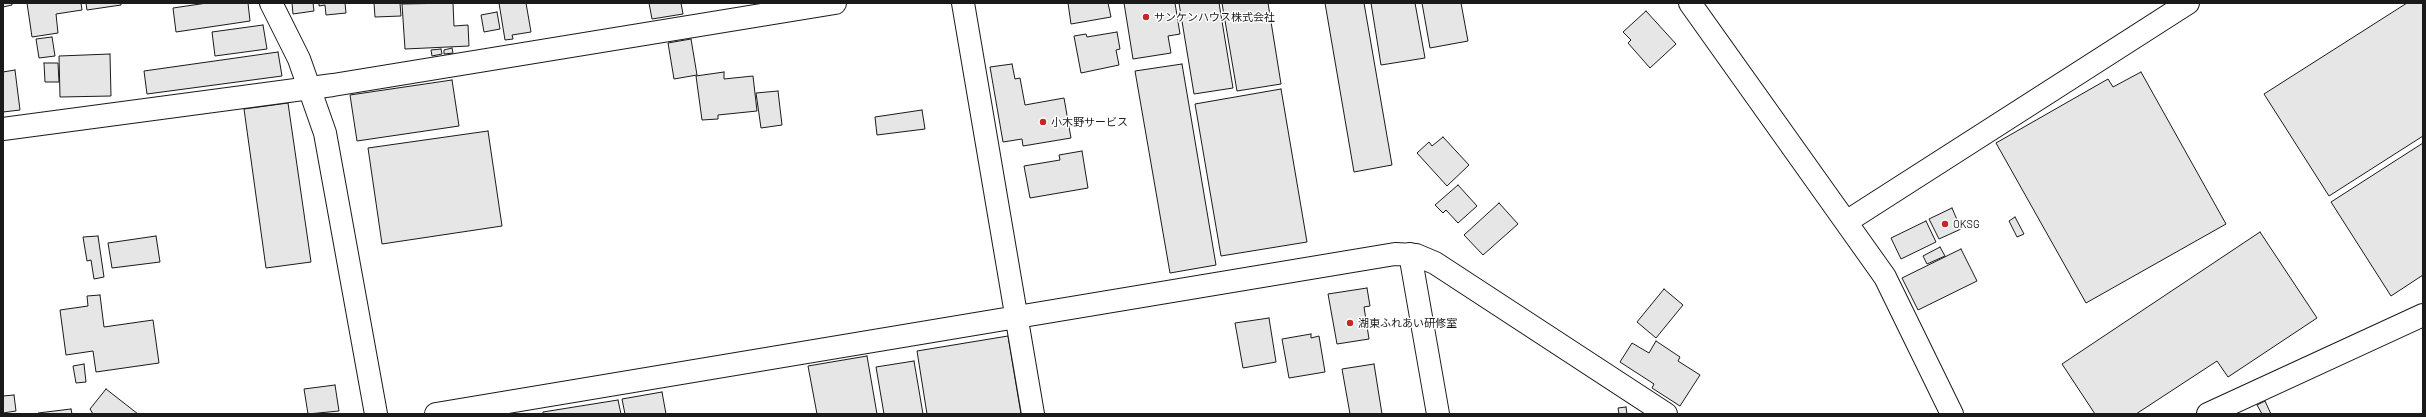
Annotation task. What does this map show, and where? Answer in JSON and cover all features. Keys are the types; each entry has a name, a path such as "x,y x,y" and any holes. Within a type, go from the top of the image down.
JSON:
{"street":[{"path":"271,3 288,36 310,88 331,159 376,414"},
{"path":"3,129 310,88 835,3"},
{"path":"963,3 1033,414"},
{"path":"1690,3 1885,277 1952,414"},
{"path":"1846,222 2188,3"},
{"path":"436,414 1395,254 1410,254 1426,258 1435,263 1666,414"},
{"path":"1410,254 1438,414"},
{"path":"2208,414 2423,315"}],"building":[{"path":"3,3 12,3 12,5 3,7"},
{"path":"27,3 81,3 82,10 56,14 58,33 32,37"},
{"path":"86,3 121,3 121,5 87,10"},
{"path":"207,3 248,3 250,21 176,32 173,8"},
{"path":"292,3 313,3 314,11 293,14"},
{"path":"319,3 345,3 346,13 326,15 325,5 319,6"},
{"path":"374,3 400,3 401,16 375,17"},
{"path":"453,3 454,26 468,25 469,46 405,49 402,4"},
{"path":"499,3 526,3 531,32 512,35 513,39 505,40"},
{"path":"649,3 681,3 683,14 652,19"},
{"path":"1068,3 1108,3 1111,17 1071,24"},
{"path":"1124,3 1175,3 1180,34 1168,36 1171,53 1133,59"},
{"path":"1179,3 1219,3 1233,88 1194,94"},
{"path":"1222,3 1268,3 1281,84 1237,91"},
{"path":"1325,3 1364,3 1392,165 1354,172"},
{"path":"1371,3 1415,3 1425,58 1381,65"},
{"path":"1422,3 1461,3 1468,41 1430,48"},
{"path":"2407,3 2423,3 2423,136 2329,196 2264,94"},
{"path":"1646,11 1676,44 1650,68 1628,43 1631,40 1623,32"},
{"path":"497,12 500,29 484,32 481,15"},
{"path":"263,25 267,49 215,56 212,32"},
{"path":"1117,32 1120,49 1116,50 1119,65 1081,73 1074,36 1086,34 1087,37"},
{"path":"52,37 55,56 39,58 36,39"},
{"path":"691,39 697,75 674,79 668,43"},
{"path":"452,48 453,53 444,54 444,50"},
{"path":"441,49 442,54 432,56 431,50"},
{"path":"278,52 282,76 147,94 144,71"},
{"path":"110,54 111,96 60,97 59,56"},
{"path":"44,63 58,63 59,82 45,82"},
{"path":"1012,64 1015,79 1020,78 1025,105 1064,98 1071,138 1023,146 1022,139 1003,142 990,67"},
{"path":"1182,64 1216,265 1170,273 1135,71"},
{"path":"15,70 20,110 3,112 3,72"},
{"path":"724,72 724,79 753,76 757,111 718,115 718,119 702,120 696,76"},
{"path":"2141,72 2226,224 2086,303 1996,143 2108,79 2113,87"},
{"path":"452,80 459,126 357,141 350,95"},
{"path":"1281,89 1307,242 1221,256 1195,104"},
{"path":"778,91 782,125 761,128 756,93"},
{"path":"288,103 311,262 266,268 244,109"},
{"path":"922,110 925,129 877,135 875,117"},
{"path":"488,131 502,226 382,244 368,148"},
{"path":"1443,137 1469,165 1447,186 1417,153 1429,142 1432,146"},
{"path":"2423,143 2423,275 2391,296 2331,202"},
{"path":"1082,151 1088,188 1030,198 1024,166 1060,160 1059,155"},
{"path":"1458,185 1477,206 1458,223 1446,210 1443,213 1435,205"},
{"path":"1499,203 1518,224 1483,255 1464,235"},
{"path":"1952,208 1961,229 1939,239 1929,219"},
{"path":"2015,217 2024,234 2017,237 2009,221"},
{"path":"1926,221 1936,242 1901,259 1891,238"},
{"path":"2260,232 2317,318 2228,377 2217,361 2136,414 2095,414 2062,364"},
{"path":"98,236 104,277 94,279 91,260 87,261 83,237"},
{"path":"156,236 160,262 112,268 108,243"},
{"path":"1940,247 1945,256 1927,264 1923,256"},
{"path":"1961,249 1977,281 1918,310 1902,278"},
{"name":"湖東ふれあい研修室","path":"1367,288 1370,306 1364,307 1369,339 1337,344 1328,294"},
{"path":"1664,289 1683,305 1656,338 1637,322"},
{"path":"100,295 104,327 153,320 159,363 96,372 93,351 66,355 60,310 88,306 87,296"},
{"path":"1269,318 1276,362 1243,368 1235,323"},
{"path":"1311,334 1311,338 1319,336 1325,372 1289,378 1282,339"},
{"path":"1008,336 1021,414 927,414 917,351"},
{"path":"1656,341 1680,357 1678,361 1700,375 1680,406 1652,388 1654,384 1620,362 1632,343 1649,353"},
{"path":"867,356 877,414 817,414 808,366"},
{"path":"914,361 923,414 884,414 876,367"},
{"path":"84,364 86,382 76,383 73,366"},
{"path":"1374,364 1382,414 1350,414 1342,369"},
{"path":"335,385 339,411 308,414 304,389"},
{"path":"106,389 138,414 93,414 90,409"},
{"path":"662,392 666,414 625,414 622,399"},
{"path":"14,395 16,411 3,413 3,396"},
{"path":"618,400 621,414 543,414 543,412"},
{"path":"2265,401 2271,414 2262,414 2257,405"},
{"path":"1626,407 1627,414 1619,414 1618,408"},
{"path":"71,409 72,414 38,414 38,413"}],"place":[{"name":"サンケンハウス株式会社","path":"1146,17"},
{"name":"小木野サービス","path":"1043,122"},
{"name":"OKSG","path":"1945,224"},
{"name":"湖東ふれあい研修室","path":"1350,323"}]}
